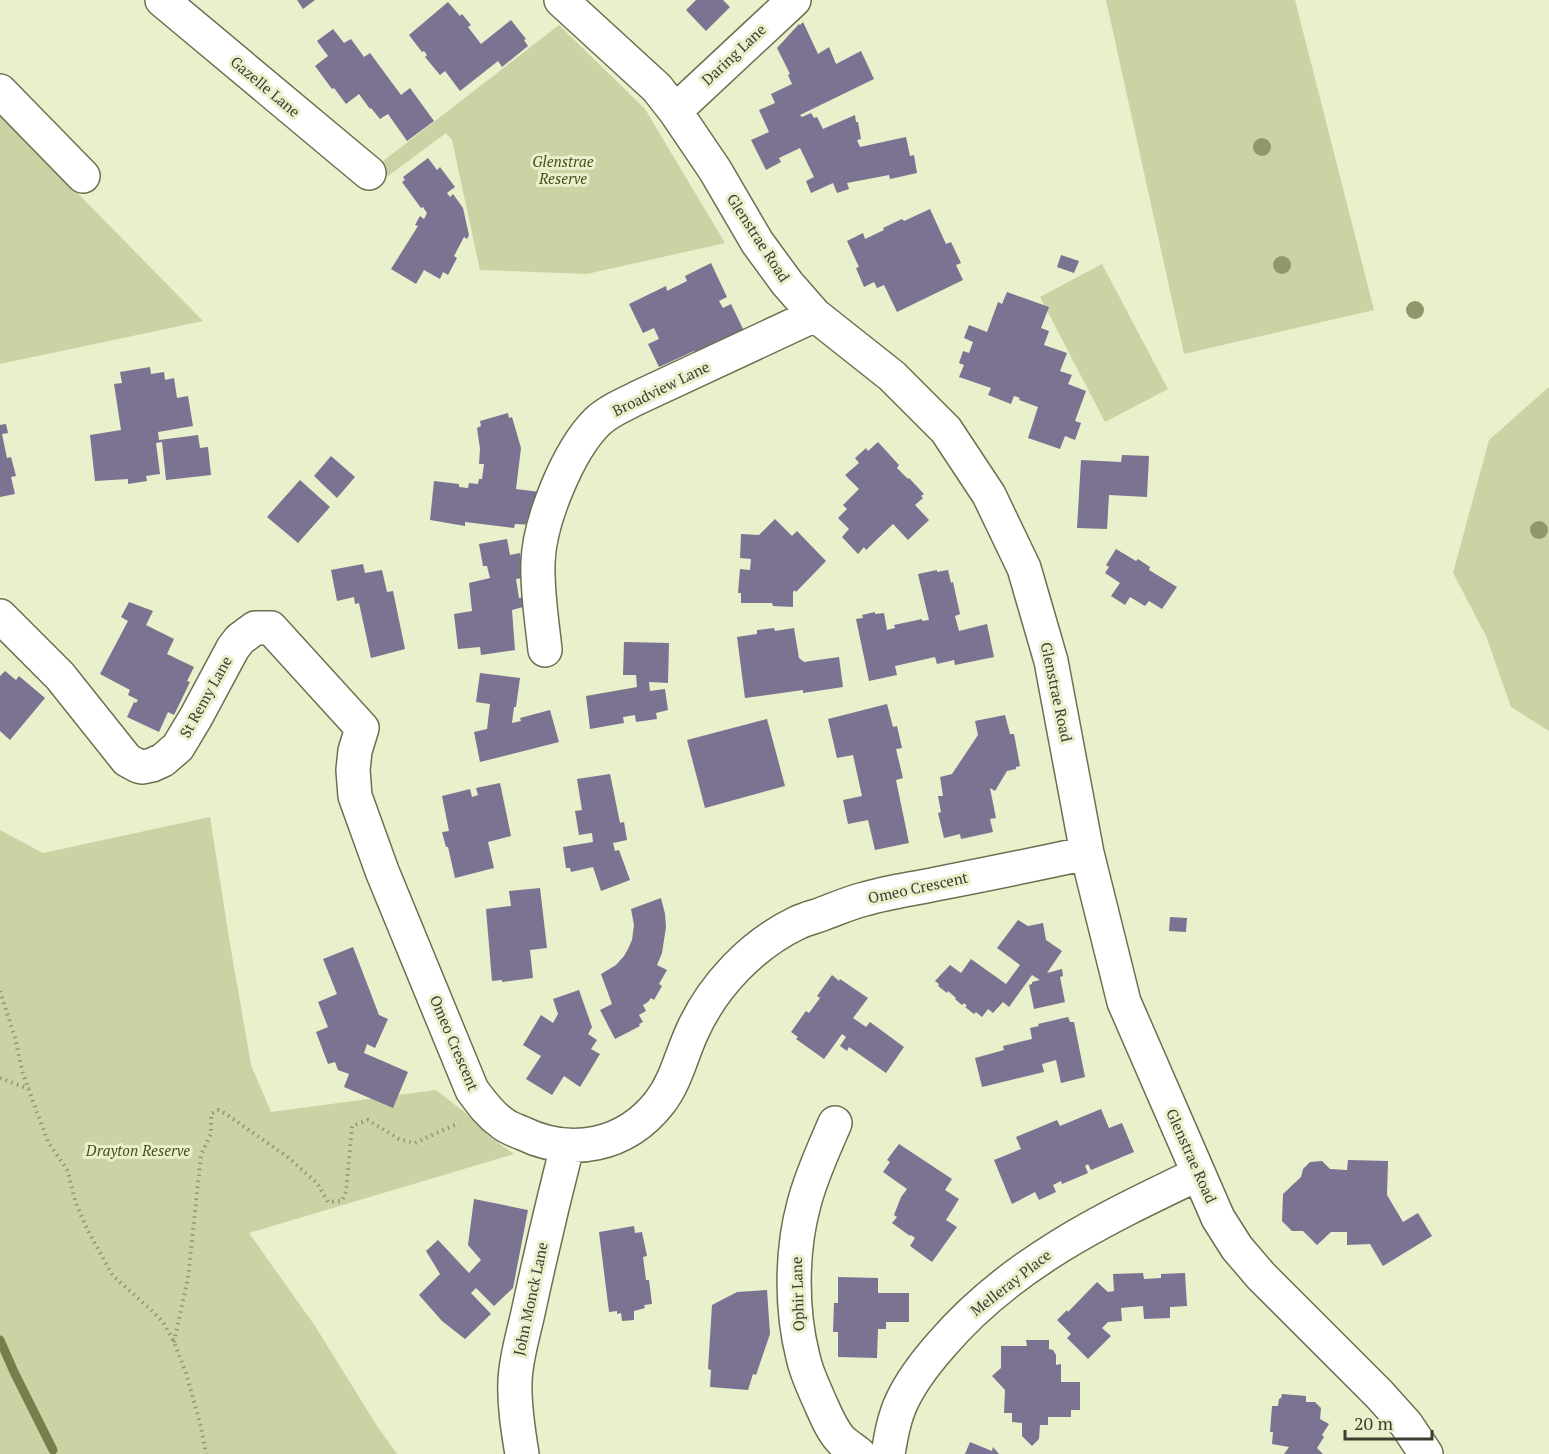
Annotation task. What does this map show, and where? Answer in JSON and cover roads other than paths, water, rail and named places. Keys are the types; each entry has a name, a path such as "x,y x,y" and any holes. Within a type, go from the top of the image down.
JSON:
{"street":[{"name":"Gazelle Lane","path":"162,0 369,173"},
{"name":"Glenstrae Road","path":"561,0 657,88 715,170 757,242 787,284 815,315 892,376 946,430 989,495 1024,568 1051,661 1087,853 1124,1002 1198,1174 1218,1218 1237,1248 1261,1276 1379,1394 1406,1424 1422,1452"},
{"name":"Daring Lane","path":"675,111 794,0"},
{"path":"0,92 82,176"},
{"name":"Broadview Lane","path":"545,650 538,563 540,541 550,507 565,472 583,440 598,421 626,404 815,315"},
{"name":"St Remy Lane","path":"0,616 60,676 120,753 138,766 153,765 164,760 178,747 233,648 240,639 255,628 271,628 362,728"},
{"name":"Omeo Crescent","path":"362,728 353,770 355,796 382,870 472,1090 487,1110 503,1124 546,1143 567,1147 607,1141 626,1133 644,1120 661,1101 676,1075 699,1017 715,992 738,966 765,942 796,923 865,899 1087,853"},
{"name":"Ophir Lane","path":"835,1123 811,1181 797,1236 794,1282 796,1324 803,1359 825,1414 841,1440 859,1454"},
{"name":"John Monck Lane","path":"522,1454 517,1424 515,1380 519,1347 567,1147"},
{"name":"Melleray Place","path":"888,1454 892,1426 912,1382 954,1329 987,1297 1061,1244 1110,1216 1198,1174"}],"waterway":[{"path":"0,1340 53,1450"}],"park label":[{"name":"Glenstrae Reserve","path":"563,170"},
{"name":"Drayton Reserve","path":"138,1151"}]}
